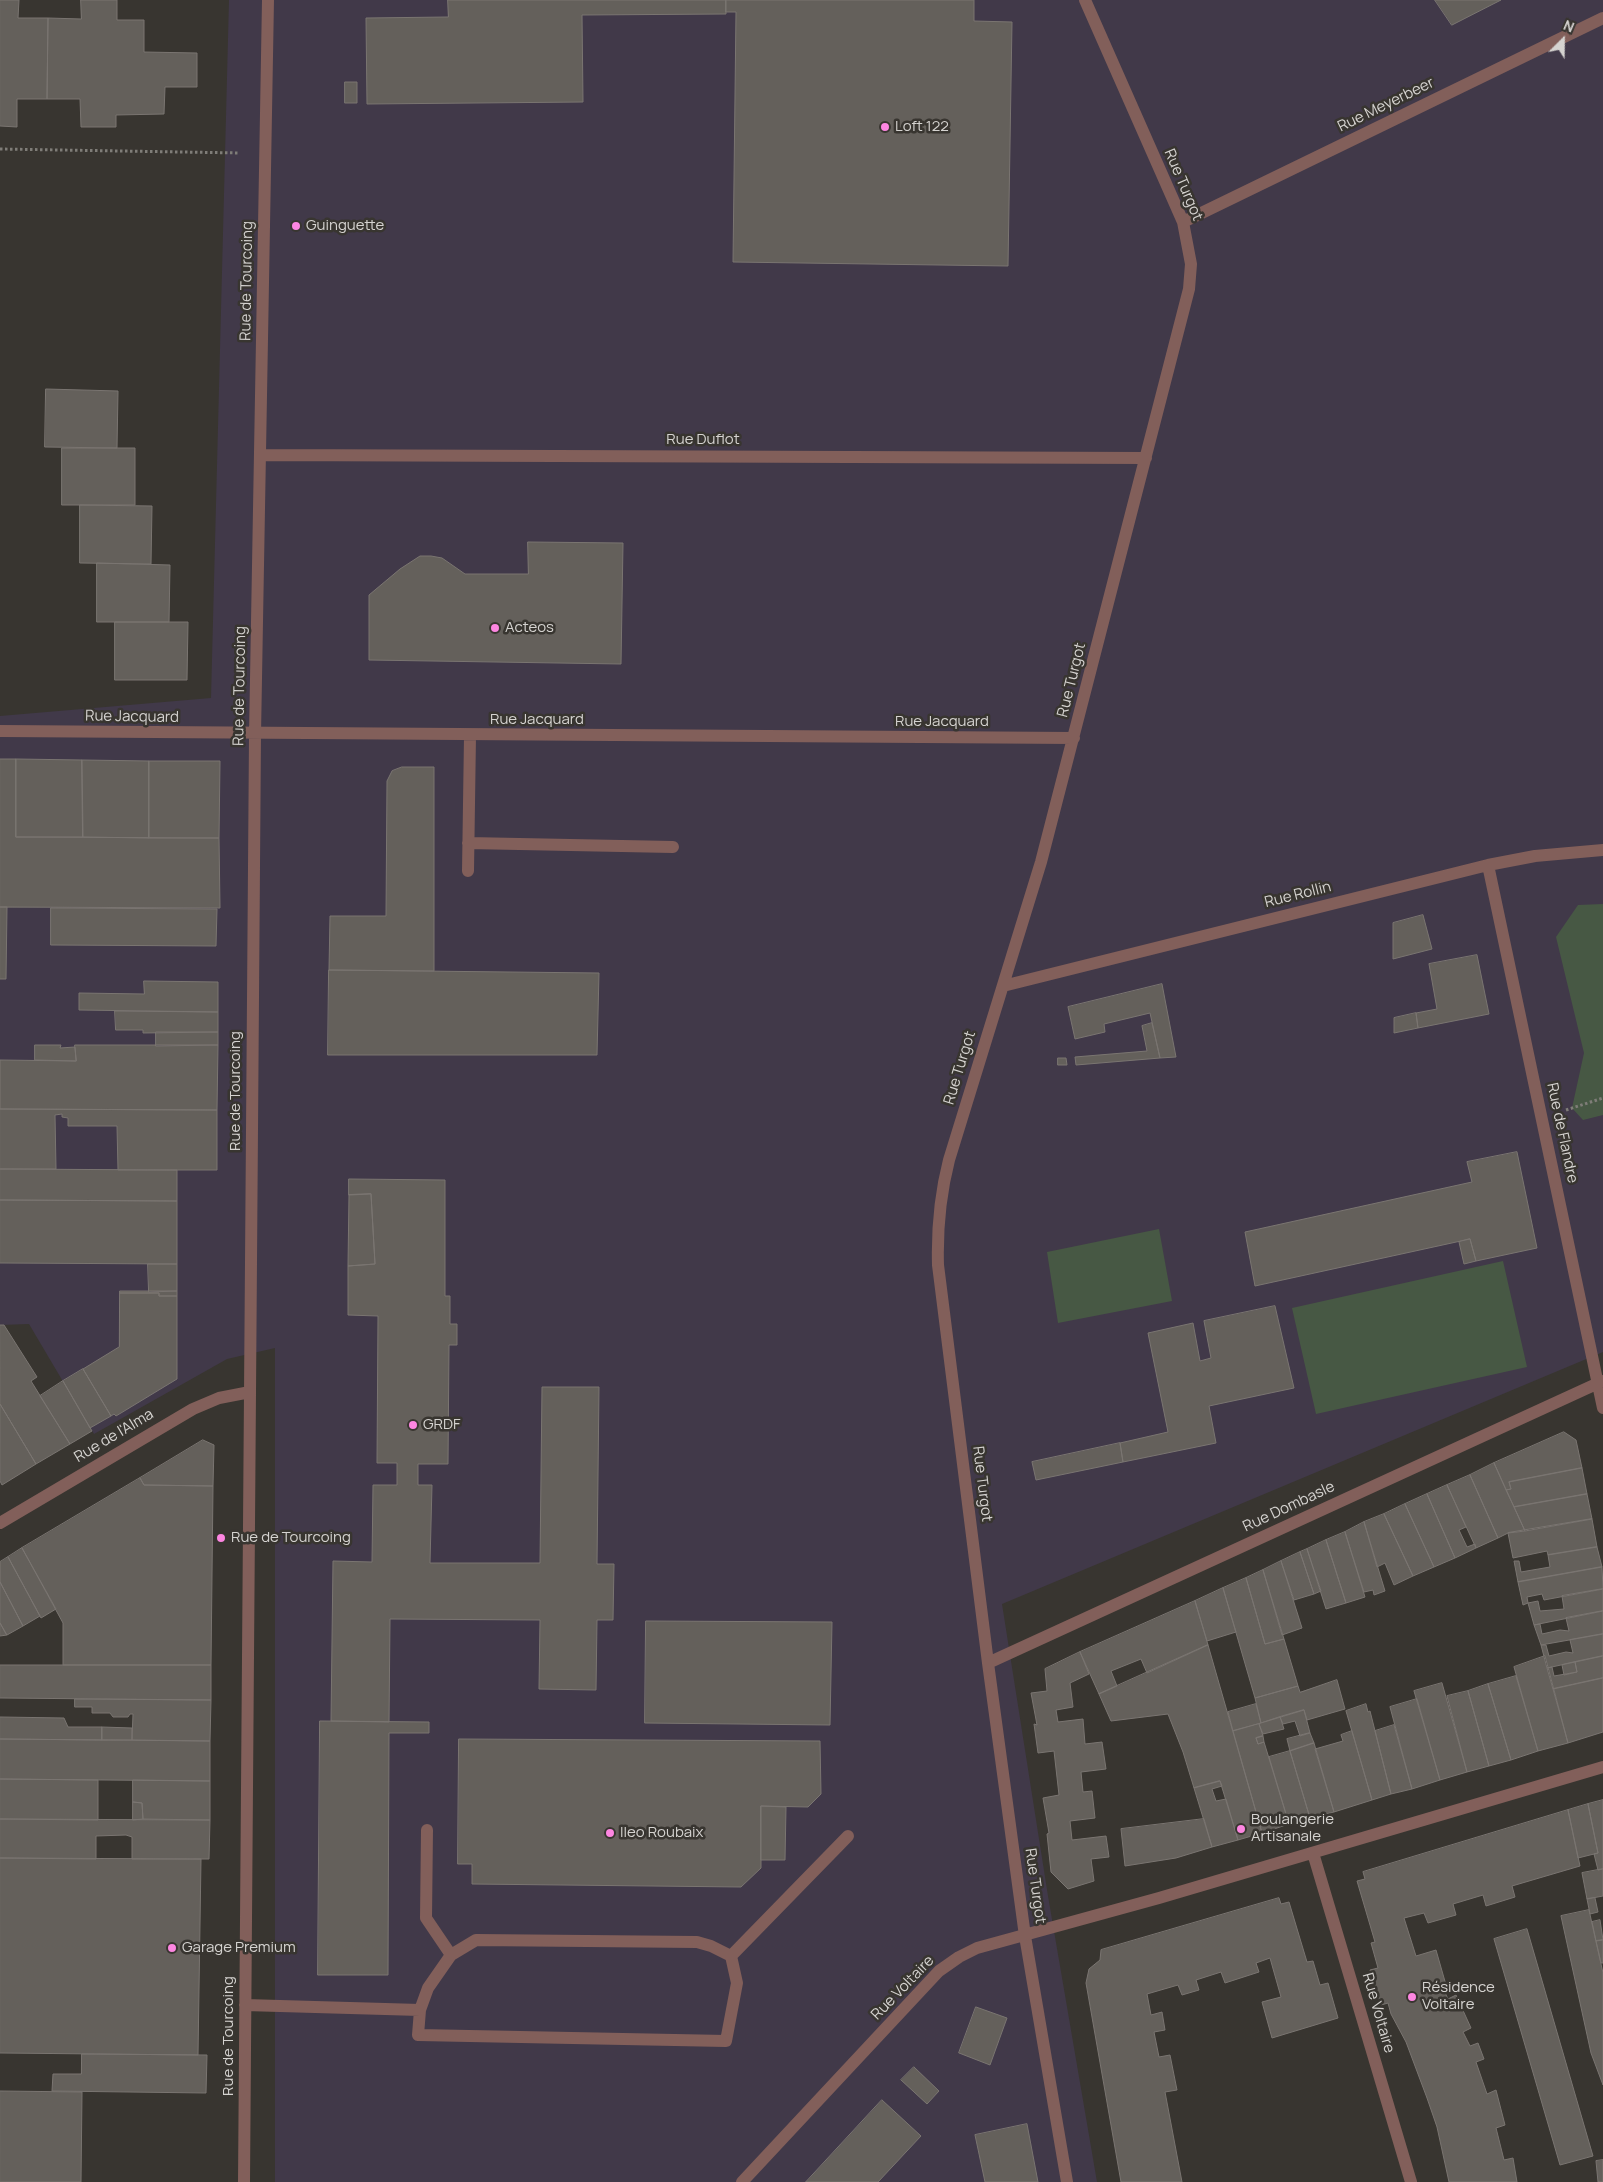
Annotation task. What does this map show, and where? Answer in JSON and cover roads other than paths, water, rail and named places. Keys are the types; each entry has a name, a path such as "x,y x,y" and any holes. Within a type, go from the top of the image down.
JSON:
{"street":[{"name":"Rue de Tourcoing","path":"244,2182 255,735 268,0"},
{"name":"Rue Turgot","path":"1067,2182 1025,1936 988,1663 938,1265 937,1238 940,1202 948,1160 1041,862 1146,458 1188,289 1191,264 1183,222 1085,0"},
{"name":"Rue Meyerbeer","path":"1183,222 1603,18"},
{"name":"Rue Duflot","path":"260,455 1146,458"},
{"name":"Rue Jacquard","path":"0,732 255,735 1074,738"},
{"path":"468,871 470,736"},
{"path":"468,843 673,847"},
{"name":"Rue Rollin","path":"1003,986 1488,865 1535,856 1603,850"},
{"name":"Rue de Flandre","path":"1488,865 1541,1116 1601,1382 1603,1408"},
{"name":"Rue Dombasle","path":"988,1663 1601,1382"},
{"name":"Rue de l'Alma","path":"0,1523 193,1408 219,1398 250,1392"},
{"name":"Rue Voltaire","path":"742,2182 939,1971 959,1957 977,1948 1025,1936 1313,1853 1603,1766"},
{"path":"427,1830 426,1918 451,1955"},
{"path":"731,1956 848,1836"},
{"name":"Rue Voltaire","path":"1313,1853 1410,2182"},
{"path":"476,1940 697,1942 711,1946 731,1956 737,1983 726,2041 418,2035 420,2010 428,1988 451,1955 476,1940"},
{"path":"245,2005 420,2010"}],"place":[{"name":"Loft 122","path":"885,127"},
{"name":"Guinguette","path":"296,226"},
{"name":"Acteos","path":"495,628"},
{"name":"GRDF","path":"413,1425"},
{"name":"Rue de Tourcoing","path":"221,1538"},
{"name":"Boulangerie Artisanale","path":"1241,1829"},
{"name":"Ileo Roubaix","path":"610,1833"},
{"name":"Garage Premium","path":"172,1948"},
{"name":"Résidence Voltaire","path":"1412,1997"}]}
